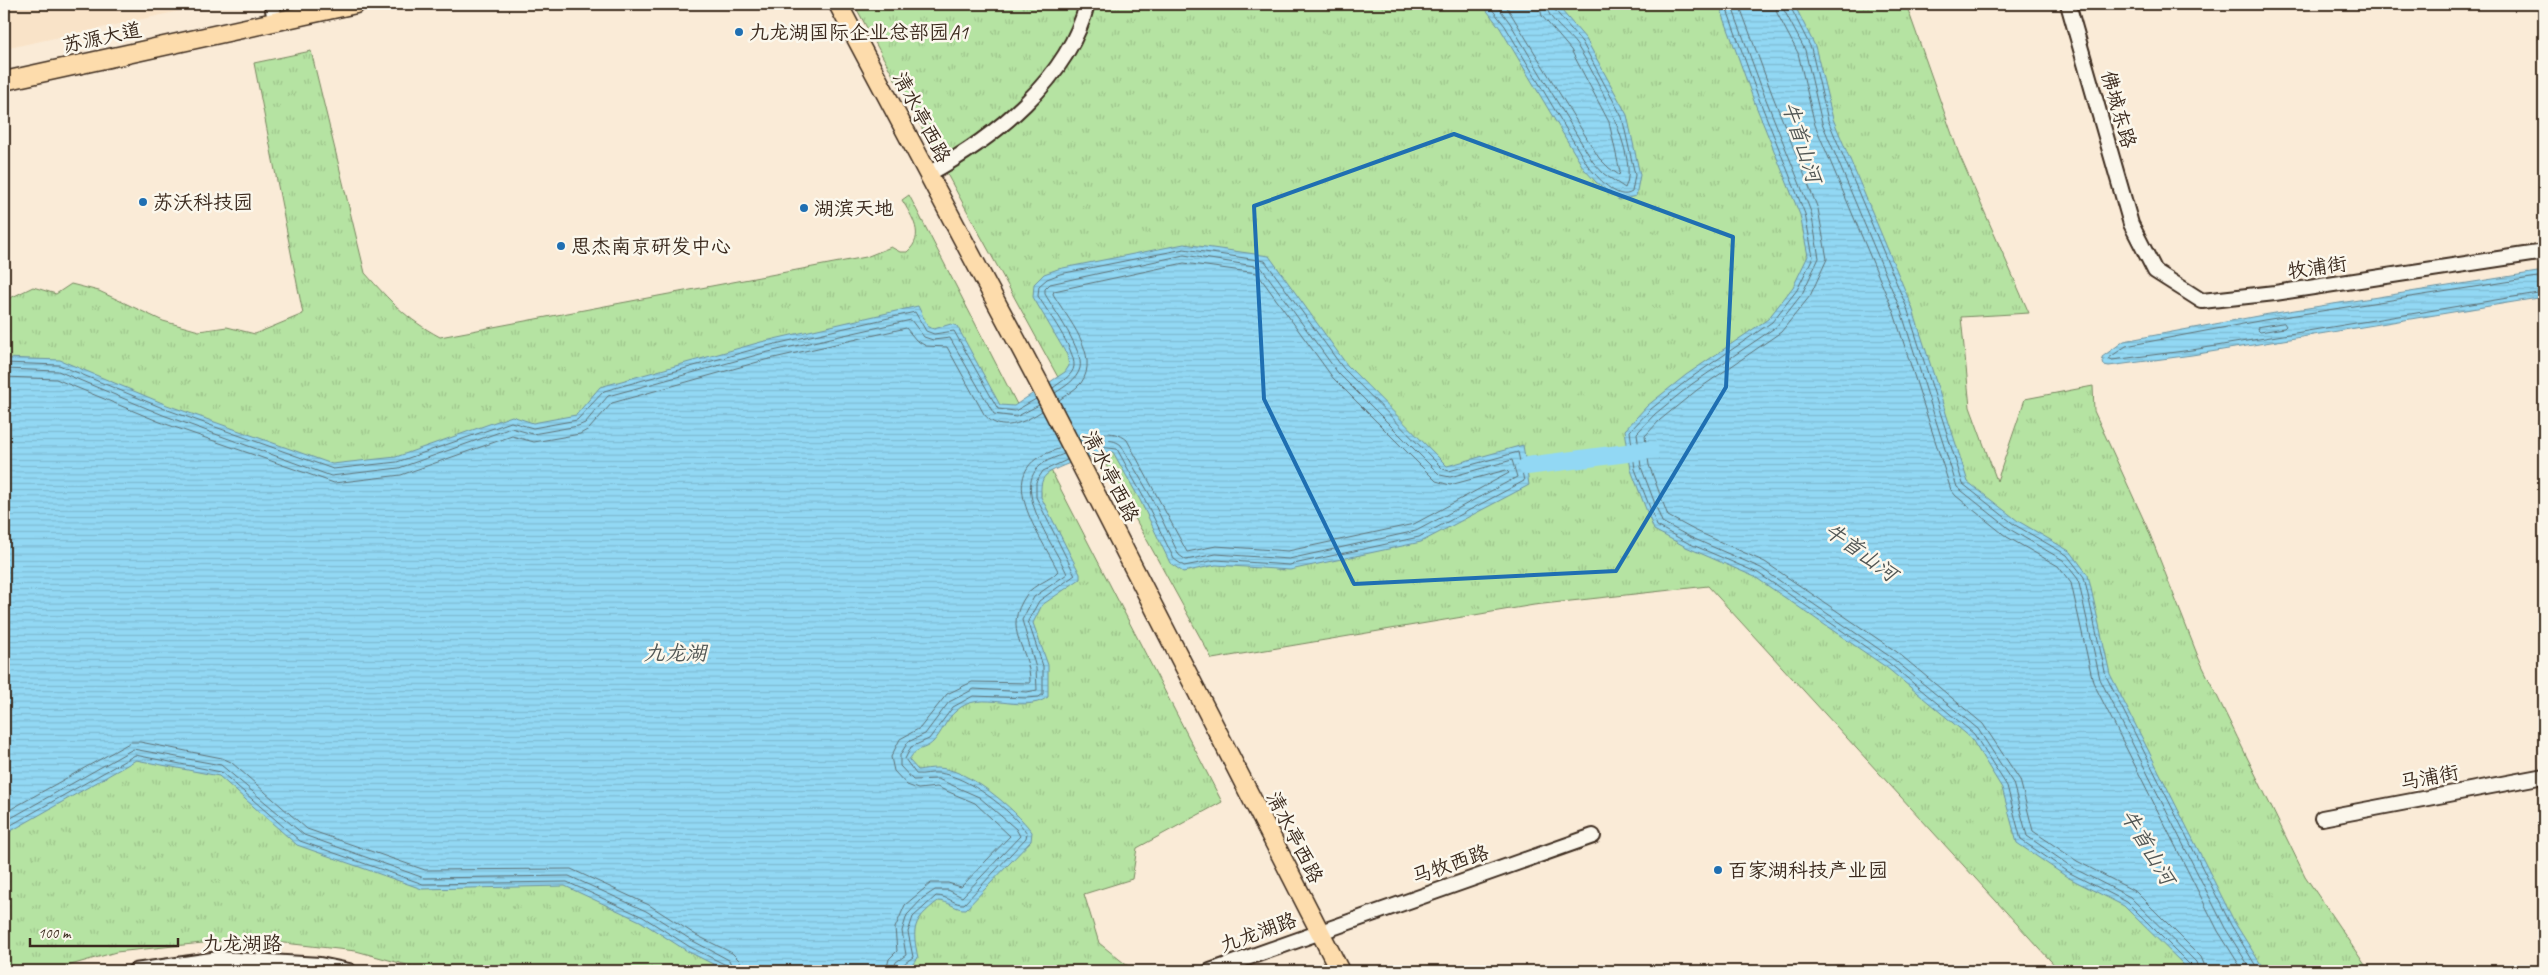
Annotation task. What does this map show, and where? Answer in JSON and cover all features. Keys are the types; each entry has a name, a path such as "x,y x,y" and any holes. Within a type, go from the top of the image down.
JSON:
{"main road":[{"name":"苏源大道","path":"4,81 356,4"},
{"name":"清水亭西路","path":"838,4 1084,469 1340,971"}],"street":[{"path":"272,4 275,21"},
{"path":"928,174 985,139 1021,108 1062,59 1084,17 1087,4"},
{"name":"佛城东路","path":"2068,4 2131,224"},
{"name":"牧浦街","path":"2131,224 2155,271 2202,301 2275,293 2544,252"},
{"name":"马浦街","path":"2322,818 2544,776"},
{"name":"马牧西路","path":"1319,931 1593,836"},
{"name":"九龙湖路","path":"1210,971 1319,931"},
{"name":"九龙湖路","path":"135,971 219,959 320,965 349,971"}],"highlighted area":[{"path":"1454,134 1733,237 1726,387 1616,571 1354,584 1264,399 1254,206"}],"shaded area":[{"path":"4,4 212,4 4,49"}],"green space":[{"path":"854,4 1906,4 1959,154 2029,313 1961,317 1970,407 1997,481 2025,399 2093,386 2094,411 2147,527 2199,659 2305,876 2369,971 2060,971 1708,586 1534,605 1212,659"},
{"name":"九龙湖","path":"311,51 365,273 399,309 440,337 866,257 891,247 900,252 907,252 916,240 913,220 902,200 909,195 1222,802 1137,848 1132,879 1084,894 1099,943 1134,971 429,971 356,951 284,943 222,941 116,952 50,971 4,971 4,301 33,287 56,294 71,284 99,291 163,321 199,331 227,327 255,334 303,314 254,63"}],"water":[{"path":"1482,4 1556,4 1586,39 1627,115 1640,175 1636,196 1619,200 1596,182 1584,169 1500,28"},
{"name":"牛首山河","path":"1719,4 1794,4 1815,46 1833,119 1912,307 1968,482 2018,521 2071,552 2088,575 2110,674 2235,923 2265,971 2190,971 2124,906 2067,877 2017,843 2002,788 1971,738 1886,667 1755,577 1686,547 1654,530 1631,470 1625,430 1647,406 1686,375 1768,319 1793,287 1808,256 1800,215 1754,101"},
{"name":"九龙湖","path":"1184,244 1269,256 1347,365 1447,466 1523,445 1529,485 1421,542 1290,570 1216,565 1183,572 1170,563 1140,500 1113,452 1078,460 1051,471 1044,477 1042,482 1041,497 1080,574 1080,579 1042,605 1033,623 1048,665 1048,697 1026,704 978,701 966,704 953,714 933,742 915,753 909,760 918,770 937,768 949,770 963,775 990,791 1014,812 1032,832 1031,841 966,909 938,901 923,914 916,926 915,932 918,958 911,966 899,971 727,971 687,951 640,921 565,886 422,889 297,845 219,776 136,760 4,835 4,358 60,360 167,405 332,464 396,457 512,416 533,423 576,415 600,387 761,342 918,306 928,327 934,329 951,324 957,326 1000,405 1014,406 1065,372 1069,366 1067,355 1033,297 1034,284 1044,274 1058,269"},
{"path":"2544,271 2544,297 2192,355 2109,366 2104,365 2102,357 2124,341 2263,315"}],"waterway":[{"path":"1527,466 1650,450"}],"place":[{"name":"九龙湖国际企业总部园A1","path":"739,32"},
{"name":"苏沃科技园","path":"143,202"},
{"name":"湖滨天地","path":"804,208"},
{"name":"思杰南京研发中心","path":"561,246"},
{"name":"百家湖科技产业园","path":"1718,870"}]}
